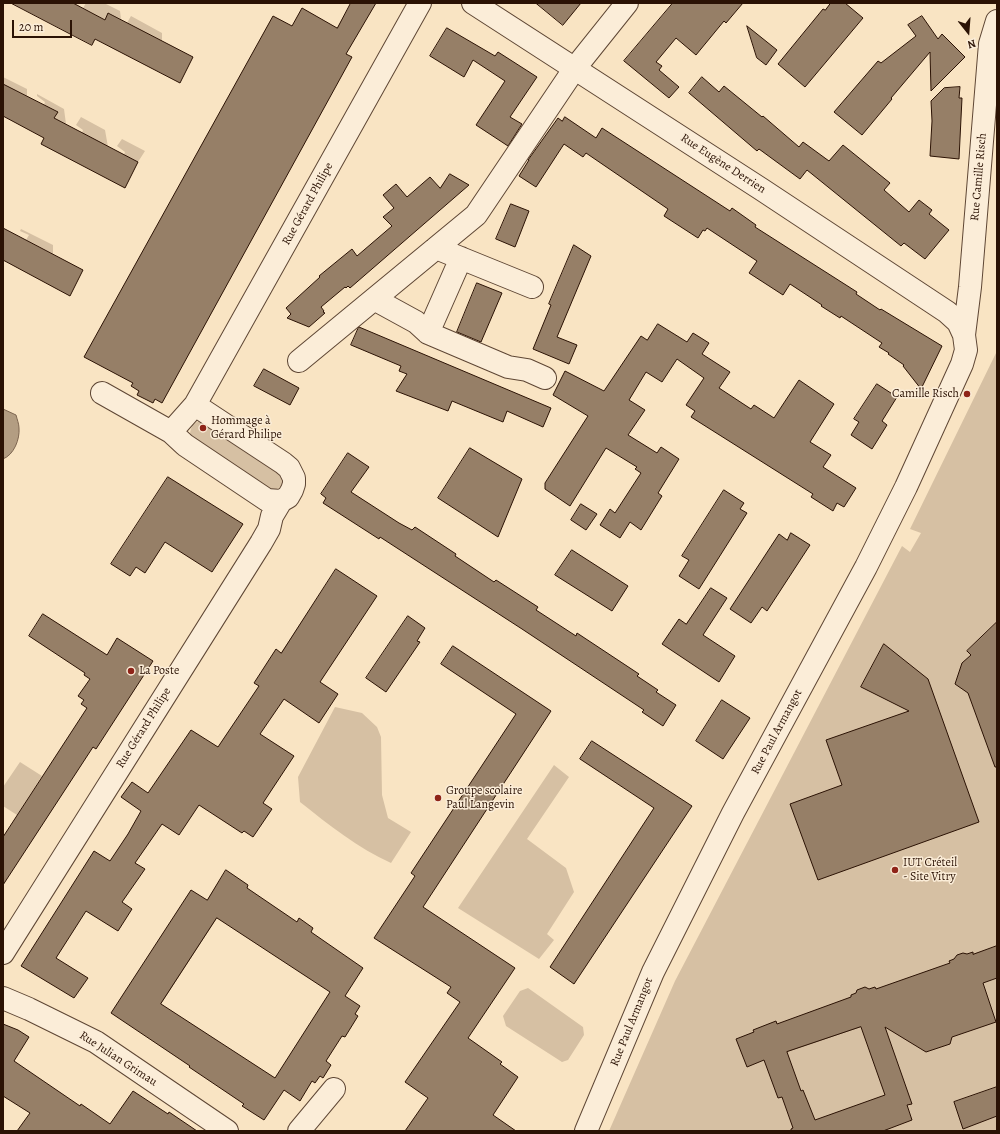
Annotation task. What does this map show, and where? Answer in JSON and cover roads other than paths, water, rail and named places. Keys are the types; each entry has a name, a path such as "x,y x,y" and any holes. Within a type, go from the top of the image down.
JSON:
{"street":[{"name":"Rue Gérard Philipe","path":"171,432 195,405 420,3"},
{"name":"Rue Eugène Derrien","path":"473,3 761,189 946,312 958,322 964,335"},
{"path":"299,361 476,215 575,68 627,3"},
{"name":"Rue Camille Risch","path":"964,335 990,44 997,21"},
{"path":"436,248 532,287"},
{"path":"428,333 461,258"},
{"path":"374,299 416,322 428,333 508,367 527,370 545,378"},
{"name":"Rue Paul Armangot","path":"586,1131 653,972 733,813 866,568 906,487 962,364 966,350 964,335"},
{"path":"102,393 171,432 185,445 267,500 281,501"},
{"name":"Rue Gérard Philipe","path":"3,953 261,543 269,529 272,516 281,501 288,497 292,490 294,478 289,468 195,405"},
{"name":"Rue Julian Grimau","path":"3,998 96,1042 227,1131"},
{"path":"299,1131 334,1089"}],"place":[{"name":"Camille Risch","path":"967,394"},
{"name":"Hommage à Gérard Philipe","path":"203,428"},
{"name":"La Poste","path":"131,671"},
{"name":"Groupe scolaire Paul Langevin","path":"438,798"},
{"name":"IUT Créteil - Site Vitry","path":"895,870"}]}
